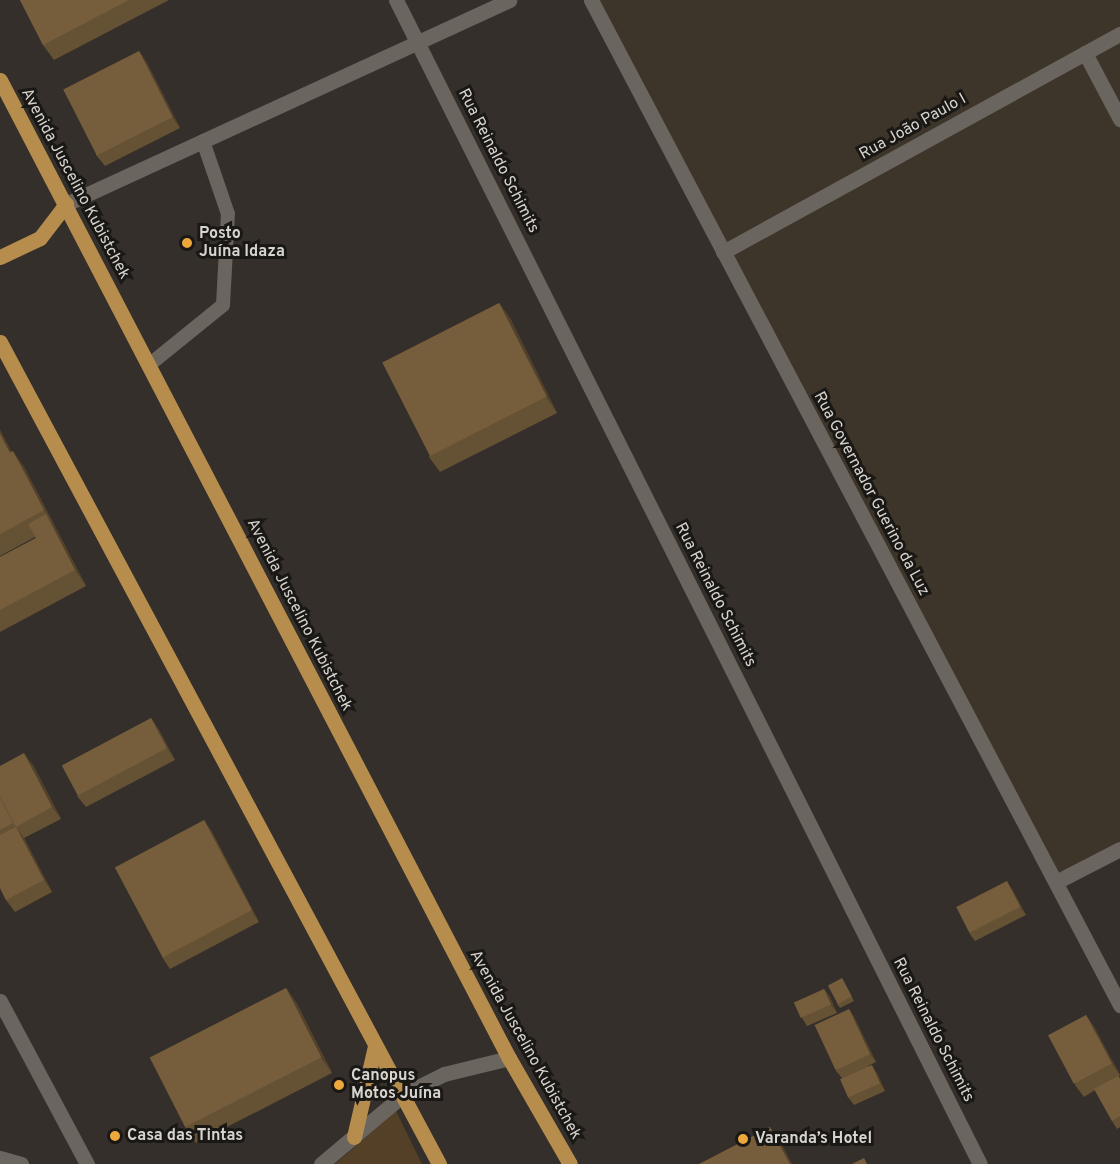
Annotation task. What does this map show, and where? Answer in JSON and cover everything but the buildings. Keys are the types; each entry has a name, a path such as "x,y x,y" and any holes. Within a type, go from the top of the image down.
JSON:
{"main road":[{"name":"Avenida Juscelino Kubistchek","path":"0,80 509,1058 570,1164"},
{"path":"0,257 40,238 66,204"},
{"path":"0,342 375,1046 404,1094 439,1164"},
{"path":"354,1137 375,1046"}],"street":[{"name":"Rua Reinaldo Schimits","path":"396,0 980,1164"},
{"path":"66,204 509,0"},
{"name":"Rua Governador Guerino da Luz","path":"591,0 1120,1005"},
{"name":"Rua João Paulo I","path":"723,252 1120,34"},
{"path":"1085,53 1120,119"},
{"path":"1056,882 1120,849"},
{"path":"0,1001 87,1164"},
{"path":"321,1164 404,1094 444,1074 509,1058"},
{"path":"0,1158 21,1164"}],"lane":[{"path":"149,365 223,304 228,214 203,141"}],"shaded area":[{"path":"594,0 1120,0 1120,849 1056,882"},
{"path":"396,1111 422,1164 335,1164"}],"place":[{"name":"Posto Juína Idaza","path":"187,243"},
{"name":"Canopus Motos Juína","path":"339,1085"},
{"name":"Casa das Tintas","path":"115,1136"},
{"name":"Varanda’s Hotel","path":"743,1139"}]}
